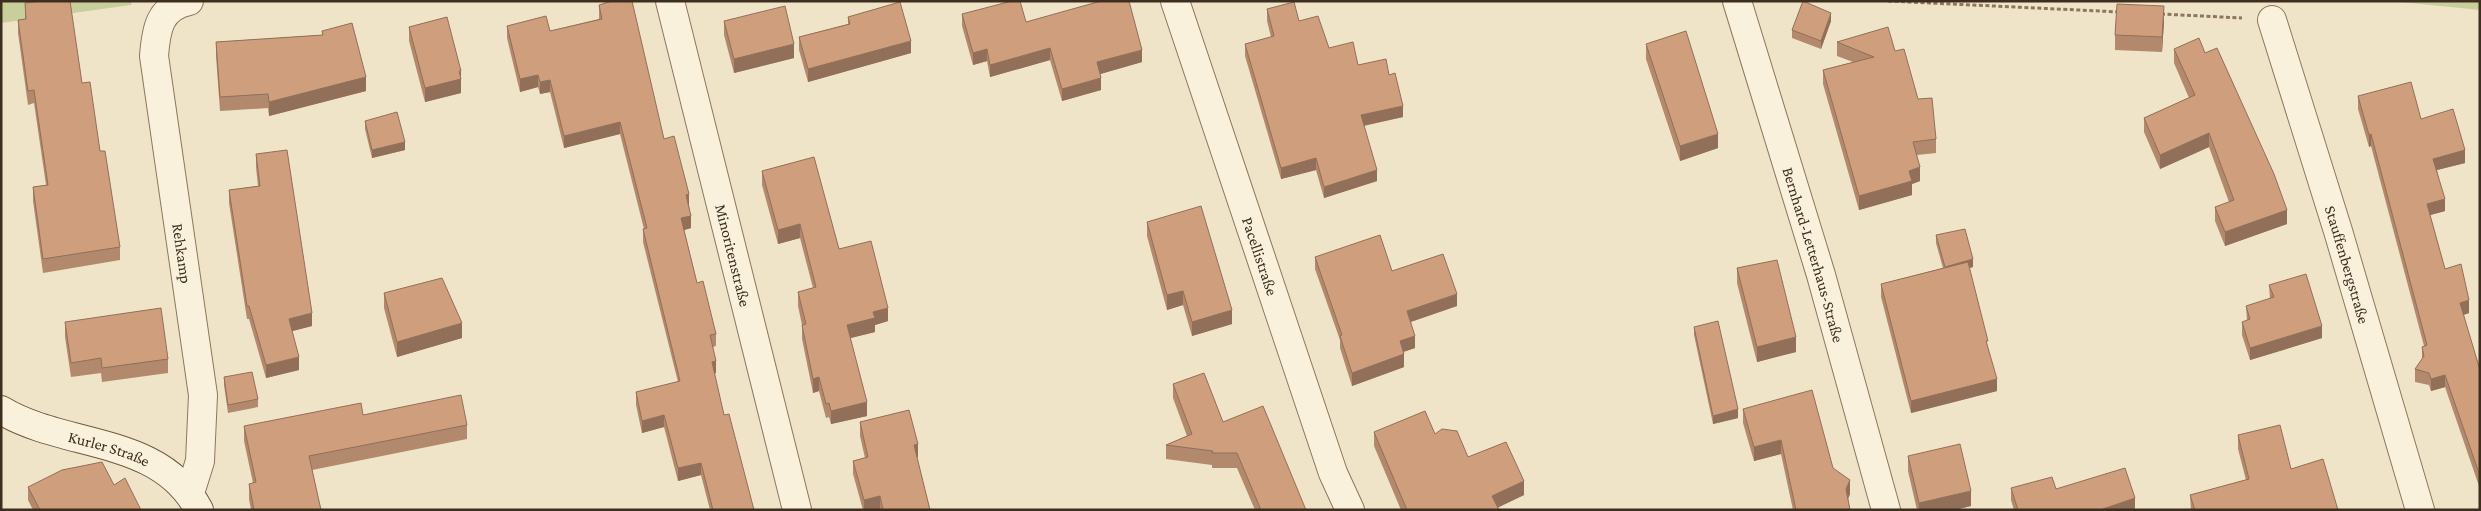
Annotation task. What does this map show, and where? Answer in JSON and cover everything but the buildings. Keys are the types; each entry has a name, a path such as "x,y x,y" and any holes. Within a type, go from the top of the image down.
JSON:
{"street":[{"name":"Rehkamp","path":"189,1 178,3 163,16 156,34 154,56 203,395 200,461 195,501"},
{"name":"Minoritenstraße","path":"670,1 797,510"},
{"name":"Pacellistraße","path":"1175,1 1326,455 1350,510"},
{"name":"Bernhard-Letterhaus-Straße","path":"1737,1 1822,276 1886,510"},
{"name":"Stauffenbergstraße","path":"2272,20 2338,231 2420,510"},
{"name":"Kurler Straße","path":"1,410 34,425 147,458 172,475 195,501"}],"path":[{"path":"1888,1 2124,12"},
{"path":"2153,14 2272,20"}],"green space":[{"path":"1,1 132,1 131,5 1,23"},
{"path":"2390,1 2480,1 2480,10"}]}
